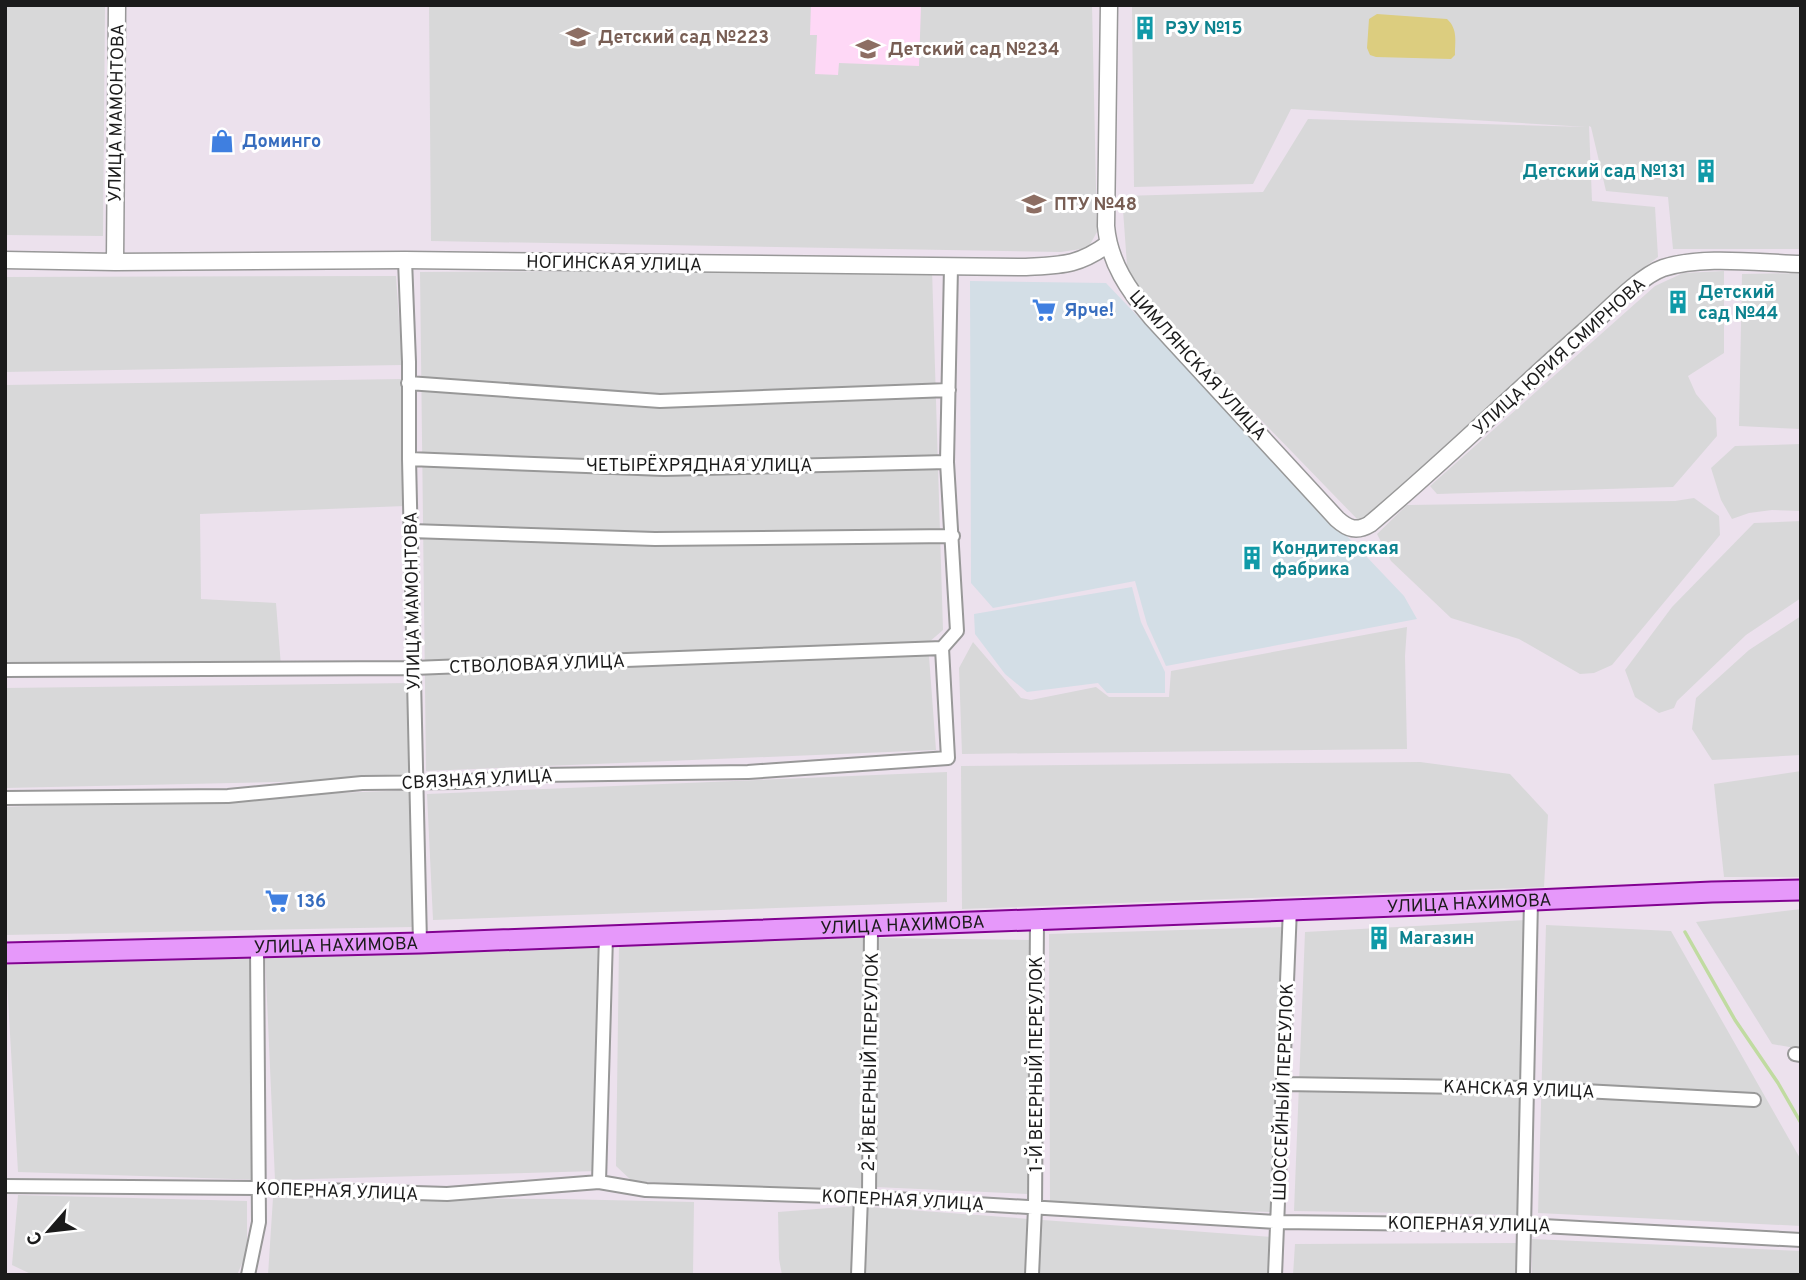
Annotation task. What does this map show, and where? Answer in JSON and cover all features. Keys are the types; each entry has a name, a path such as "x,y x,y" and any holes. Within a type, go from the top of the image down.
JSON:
{"main road":[{"name":"УЛИЦА НАХИМОВА","path":"5,953 420,943 1801,890"}],"street":[{"name":"УЛИЦА МАМОНТОВА","path":"115,262 117,5"},
{"name":"ЦИМЛЯНСКАЯ УЛИЦА","path":"1109,5 1108,244 1124,279 1135,298 1152,318 1337,519 1350,528"},
{"name":"НОГИНСКАЯ УЛИЦА","path":"5,260 405,260 1026,267 1070,264 1084,260 1108,244"},
{"name":"УЛИЦА МАМОНТОВА","path":"405,260 420,943"},
{"name":"УЛИЦА ЮРИЯ СМИРНОВА","path":"1350,528 1363,528 1380,516 1644,279 1660,269 1699,263 1801,264"},
{"path":"942,648 957,631 947,462 951,267"},
{"path":"408,383 660,401 949,390"},
{"name":"ЧЕТЫРЁХРЯДНАЯ УЛИЦА","path":"409,459 664,469 947,462"},
{"path":"411,531 655,539 953,536"},
{"name":"СТВОЛОВАЯ УЛИЦА","path":"5,670 413,668 942,648"},
{"name":"СВЯЗНАЯ УЛИЦА","path":"5,798 228,796 362,783 458,782 539,775 748,772 948,758 942,648"},
{"path":"1523,1275 1531,900"},
{"name":"ШОССЕЙНЫЙ ПЕРЕУЛОК","path":"1275,1275 1290,908"},
{"name":"1-Й ВЕЕРНЫЙ ПЕРЕУЛОК","path":"1032,1275 1037,920"},
{"name":"2-Й ВЕЕРНЫЙ ПЕРЕУЛОК","path":"858,1275 865,1197 871,926"},
{"path":"598,1182 606,936"},
{"path":"247,1275 260,1222 257,947"},
{"name":"КАНСКАЯ УЛИЦА","path":"1283,1084 1527,1088 1754,1100"},
{"name":"КОПЕРНАЯ УЛИЦА","path":"5,1186 258,1188 447,1194 598,1182 646,1190 865,1197 1278,1222 1523,1224 1801,1240"}],"shaded area":[{"path":"5,5 105,5 103,236 5,235"},
{"path":"429,5 1092,5 1097,232 1088,248 1061,252 431,241"},
{"name":"Детский сад №234","path":"811,5 921,5 919,66 839,63 838,75 815,74 817,35 810,35"},
{"path":"1132,5 1801,5 1801,249 1673,249 1668,197 1606,191 1589,126 1592,201 1655,207 1658,257 1632,277 1360,522 1159,315 1128,279 1122,196 1263,192 1308,119 1587,127 1291,109 1253,184 1134,187"},
{"path":"1377,14 1447,19 1454,31 1455,55 1451,59 1370,55 1367,48 1369,19"},
{"path":"932,269 943,630 928,643 936,750 426,771 420,272"},
{"path":"1724,271 1724,353 1688,376 1696,394 1716,418 1717,436 1673,487 1437,494 1430,486 1655,286 1683,273"},
{"path":"1801,273 1801,429 1739,426 1742,274"},
{"path":"396,276 402,365 5,372 5,277"},
{"path":"970,281 1106,283 1404,596 1417,619 1166,666 1147,624 1135,581 993,608 971,583"},
{"path":"402,379 405,506 200,514 201,599 276,603 281,666 5,673 5,385"},
{"path":"1801,444 1801,511 1772,510 1749,513 1732,519 1721,500 1711,468 1735,446"},
{"path":"1694,498 1719,516 1720,535 1612,665 1594,673 1580,674 1519,639 1451,618 1391,561 1377,534 1407,505 1675,501"},
{"path":"1801,521 1801,598 1746,635 1677,701 1674,708 1659,713 1635,697 1625,670 1672,607 1754,523"},
{"path":"1132,587 1141,622 1165,672 1165,693 1107,693 1098,683 1027,692 1005,674 975,634 974,614"},
{"path":"1801,616 1801,755 1712,760 1692,729 1696,698 1749,650"},
{"path":"1407,627 1407,749 962,754 959,668 973,642 1021,698 1031,700 1096,687 1109,697 1169,697 1171,671"},
{"path":"410,683 412,779 5,788 5,688"},
{"path":"1420,762 1510,774 1548,815 1544,887 962,909 961,766"},
{"path":"1801,771 1801,877 1724,877 1714,784"},
{"path":"947,772 947,902 433,920 427,794"},
{"path":"411,790 412,927 5,935 5,807"},
{"path":"1801,909 1801,1049 1772,1044 1696,922"},
{"path":"1527,920 1520,1215 1294,1211 1305,932"},
{"path":"1546,925 1671,931 1801,1160 1801,1226 1538,1213"},
{"path":"1283,927 1270,1212 1050,1205 1049,934"},
{"path":"863,937 863,1194 632,1181 616,1166 619,946"},
{"path":"878,938 1032,940 1028,1194 875,1187"},
{"path":"602,947 598,1171 275,1180 265,955"},
{"path":"251,956 260,1180 18,1172 6,965"},
{"path":"18,1195 247,1201 247,1252 237,1275 33,1275 12,1265"},
{"path":"273,1198 694,1202 693,1275 268,1275"},
{"path":"855,1206 1273,1237 1268,1275 782,1275 778,1212"},
{"path":"1532,1239 1801,1251 1801,1275 1532,1275"},
{"path":"1518,1243 1516,1275 1293,1275 1295,1244"}],"waterway":[{"path":"1685,932 1735,1020 1778,1083 1801,1123"}],"place":[{"name":"РЭУ №15","path":"1145,28"},
{"name":"Детский сад №223","path":"578,37"},
{"name":"Детский сад №234","path":"868,49"},
{"name":"Доминго","path":"222,141"},
{"name":"Детский сад №131","path":"1706,171"},
{"name":"ПТУ №48","path":"1034,204"},
{"name":"Детский сад №44","path":"1678,302"},
{"name":"Ярче!","path":"1044,310"},
{"name":"Кондитерская фабрика","path":"1252,558"},
{"name":"136","path":"277,901"},
{"name":"Магазин","path":"1379,938"}]}
